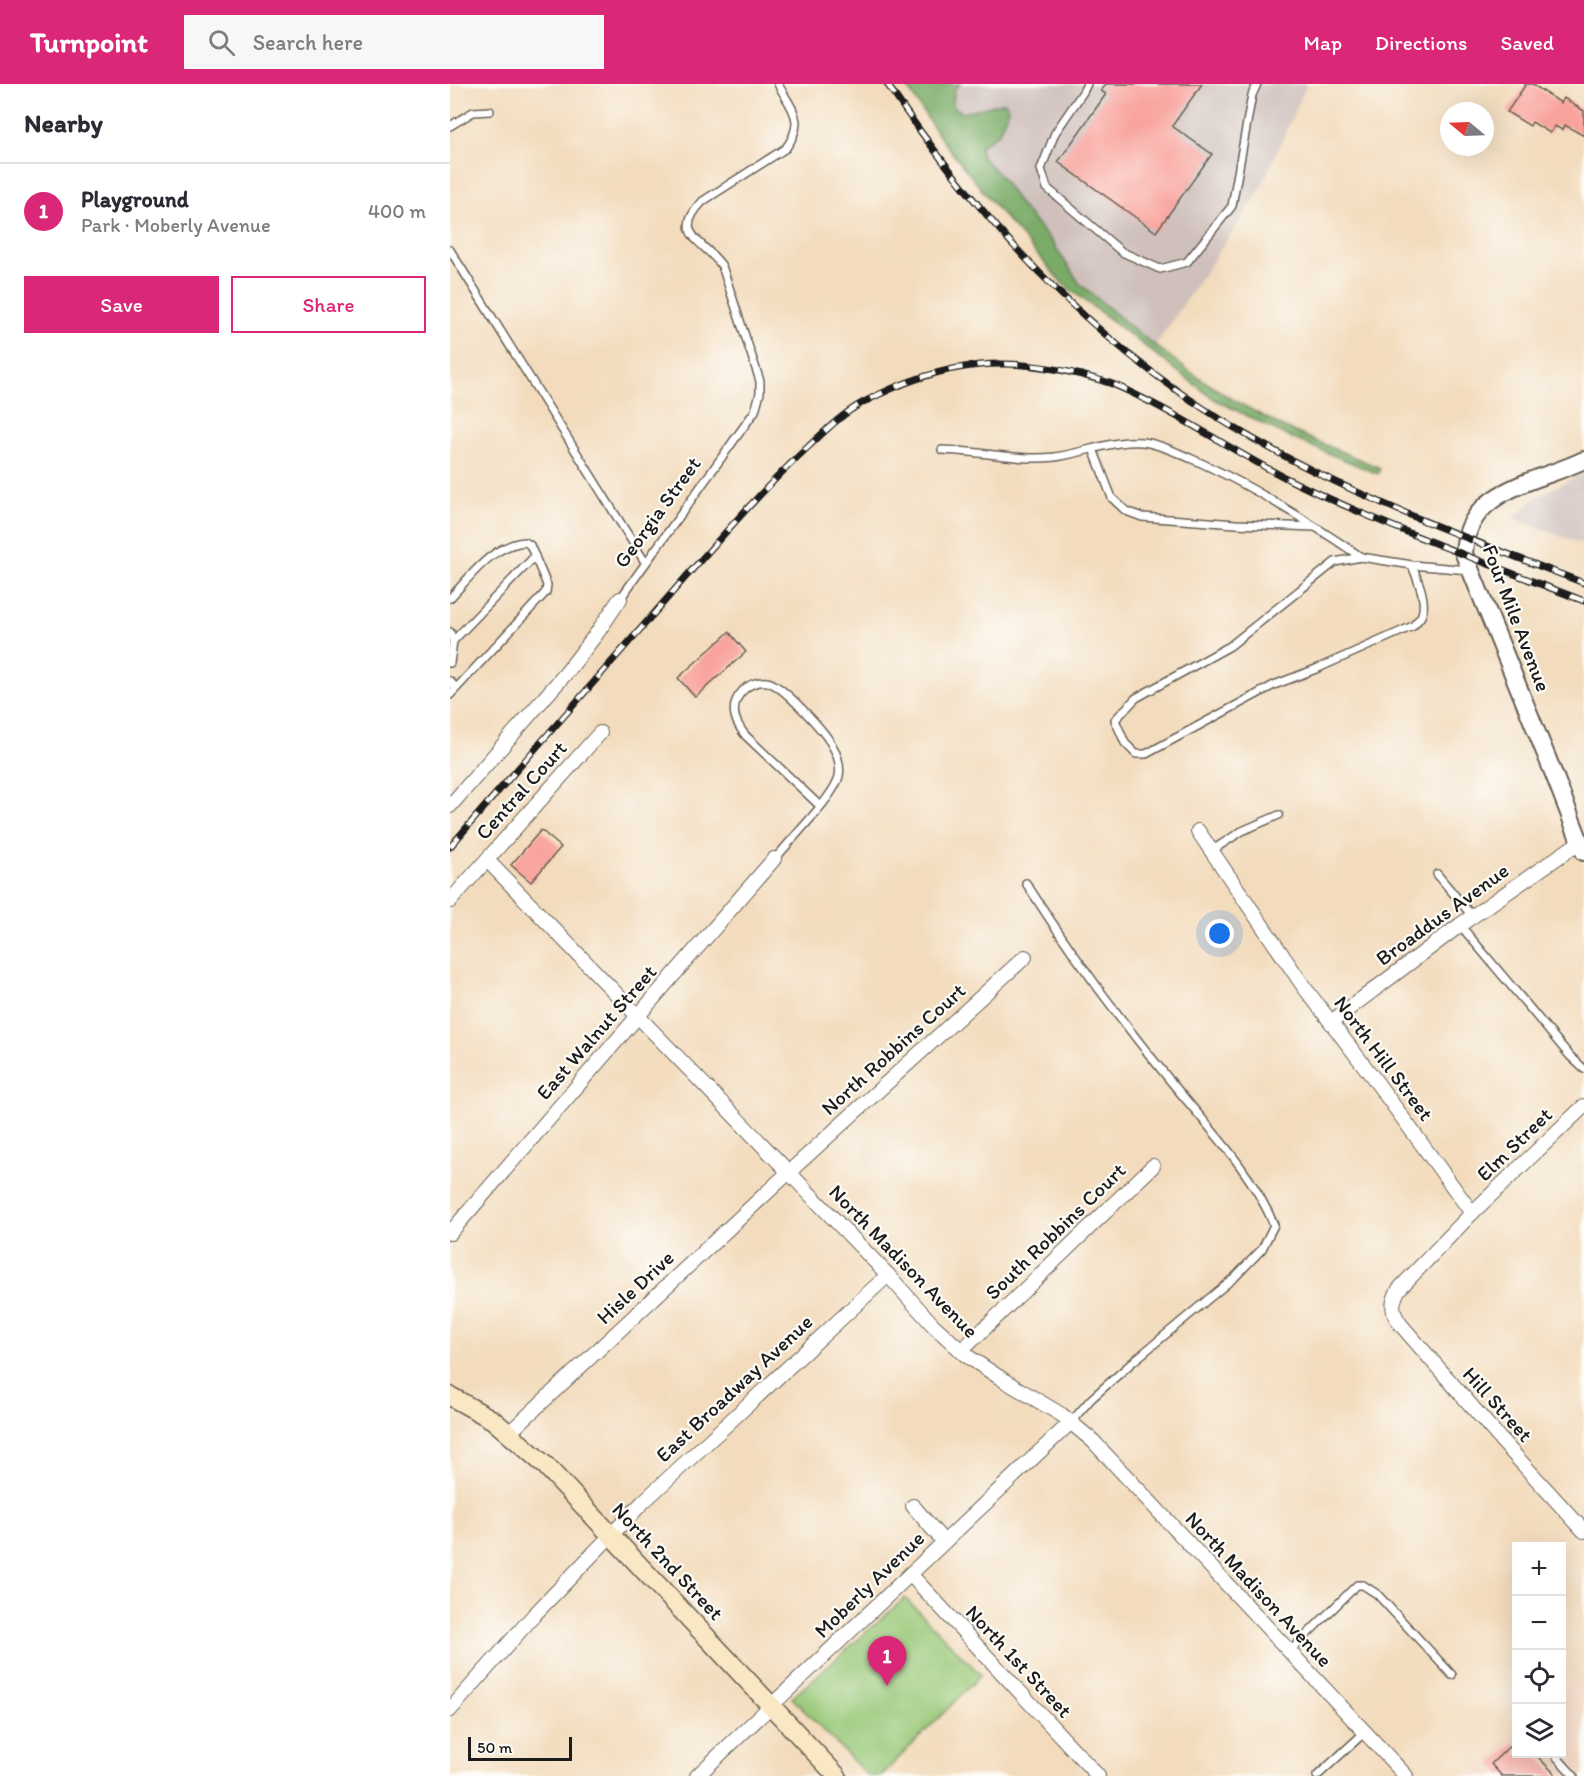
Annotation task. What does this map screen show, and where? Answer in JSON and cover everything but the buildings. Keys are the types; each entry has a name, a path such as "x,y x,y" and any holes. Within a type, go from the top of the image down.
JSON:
{"main road":[{"name":"North 2nd Street","path":"450,1396 483,1413 546,1466 837,1776"}],"street":[{"name":"Four Mile Avenue","path":"1582,847 1464,554 1470,523 1485,504 1514,488 1584,460"},
{"name":"Georgia Street","path":"450,806 567,672 620,599"},
{"name":"Central Court","path":"450,902 600,733"},
{"name":"North Hill Street","path":"1197,831 1262,928 1472,1213"},
{"name":"Broaddus Avenue","path":"1331,1022 1366,998 1460,925 1582,847"},
{"name":"East Walnut Street","path":"450,1233 774,859"},
{"name":"North Madison Avenue","path":"487,860 888,1275 933,1325 961,1351 986,1369 1071,1422 1115,1463 1406,1776"},
{"name":"North Robbins Court","path":"789,1172 1025,957"},
{"name":"Elm Street","path":"1472,1213 1584,1106"},
{"name":"South Robbins Court","path":"961,1351 1153,1166"},
{"name":"Hisle Drive","path":"509,1433 789,1172"},
{"name":"Hill Street","path":"1472,1213 1399,1289 1393,1299 1394,1316 1501,1440 1584,1531"},
{"name":"East Broadway Avenue","path":"450,1710 535,1614 689,1457 888,1275"},
{"name":"Moberly Avenue","path":"697,1776 1071,1422"},
{"path":"913,1506 944,1542"},
{"name":"North 1st Street","path":"910,1574 1098,1776"}],"lane":[{"name":"Georgia Street","path":"620,599 755,411 760,393 760,381 722,266 693,236 688,221 693,211 703,201 786,148 793,138 797,128 796,116 778,84"},
{"path":"1087,84 1055,133 1041,169 1047,188 1122,252 1160,269 1187,262 1232,207 1252,95 1257,84"},
{"path":"450,126 473,112 490,111"},
{"path":"450,250 645,562"},
{"path":"942,450 974,451 1032,458 1056,457 1118,443 1148,442 1214,469 1317,527 1361,557"},
{"path":"1093,448 1112,498 1126,511 1142,517 1317,527"},
{"path":"450,598 496,551 515,543 525,542 530,545 548,585 546,592 450,695"},
{"path":"453,641 535,556"},
{"path":"1412,565 1422,593 1423,604 1422,615 1413,626 1274,685 1146,754 1136,754 1125,743 1115,720 1136,698 1230,646 1335,562 1361,557 1412,565 1469,570"},
{"path":"450,632 453,641 450,663"},
{"path":"450,681 456,688"},
{"path":"774,859 834,788 839,775 837,757 831,743 787,693 767,682 749,685 740,693 735,703 734,714 738,725 746,736 819,805"},
{"path":"1211,851 1242,831 1279,815"},
{"path":"1437,874 1473,917"},
{"path":"1026,883 1058,933 1166,1077 1238,1162 1264,1200 1274,1225 1262,1249 1236,1276 1126,1368 1091,1399 1071,1422"},
{"path":"1460,925 1570,1056 1584,1069"},
{"path":"1289,1652 1357,1585 1377,1594 1452,1675"},
{"path":"1317,1776 1365,1732"},
{"path":"1558,1758 1574,1776"}],"shaded area":[{"path":"960,84 1307,84 1258,194 1155,346 1080,284 1052,242 1021,206 1001,177 982,157 977,110 963,113 953,106 954,89"},
{"path":"1584,472 1584,545 1513,518 1539,496"},
{"path":"1584,1679 1584,1776 1468,1776 1512,1734 1512,1758 1566,1758 1567,1683"}],"green space":[{"path":"905,84 960,84 954,90 953,106 963,113 1005,102 1009,109 998,134 980,146 982,157 1001,177 1021,206 1052,242 1080,284 1140,334 1230,398 1283,427 1380,468 1378,474 1289,437 1214,399 1063,284 1000,212 941,139"},
{"path":"905,1598 981,1675 881,1776 868,1776 792,1698"}],"railway":[{"path":"887,84 959,182 1039,272 1128,354 1177,390 1228,424 1313,471 1402,512 1584,583"},
{"path":"450,847 714,545 808,447 840,418 862,403 892,388 951,369 1009,364 1039,366 1115,385 1167,411 1275,473 1329,499 1584,601"}],"place":[{"name":"Playground","path":"887,1686"}]}
